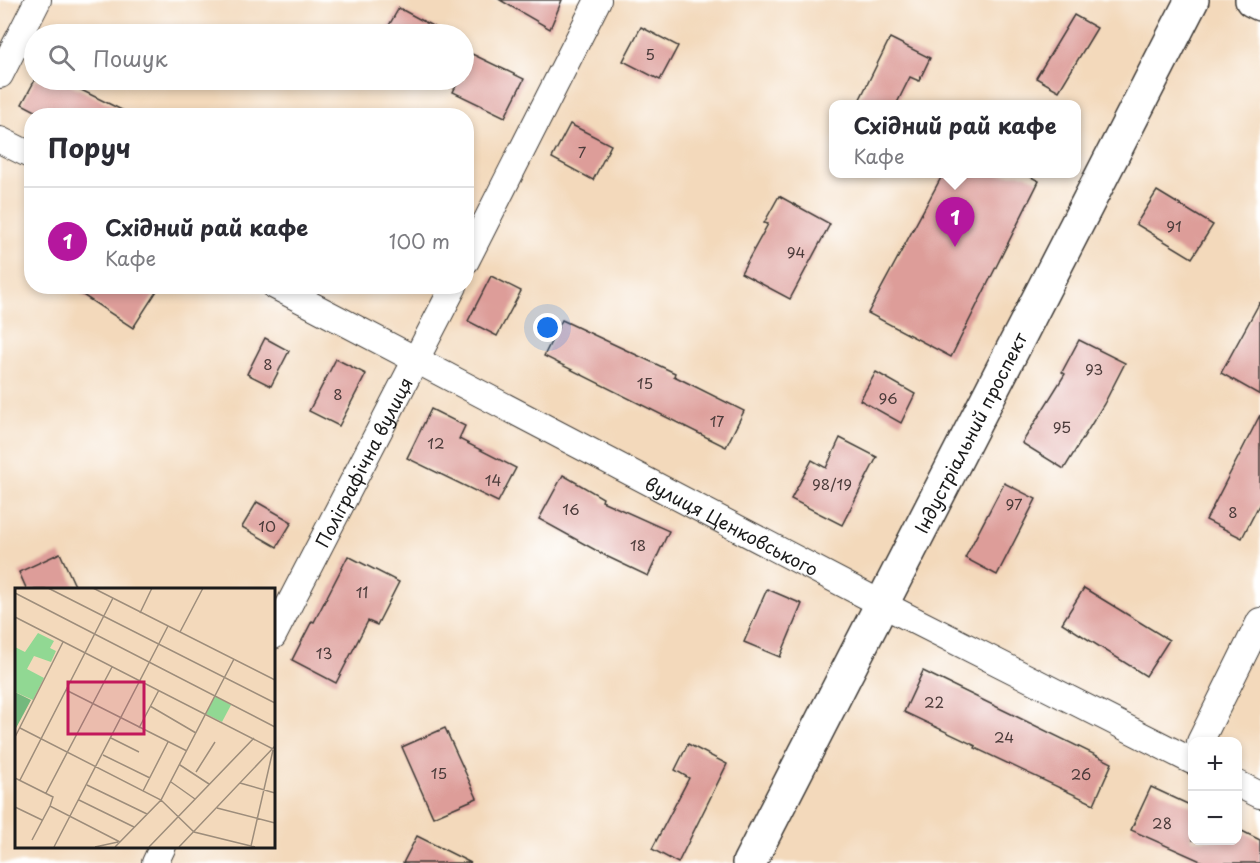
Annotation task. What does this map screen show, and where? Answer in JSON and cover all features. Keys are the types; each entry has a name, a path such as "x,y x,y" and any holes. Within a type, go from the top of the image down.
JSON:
{"street":[{"path":"26,24 38,0"},
{"path":"474,245 598,0"},
{"name":"Індустріальний проспект","path":"749,863 1192,0"},
{"path":"1252,0 1260,4"},
{"path":"0,75 24,28"},
{"path":"0,140 24,152"},
{"name":"вулиця Ценковського","path":"290,294 882,604 1188,752"},
{"name":"Поліграфічна вулиця","path":"274,634 450,294"},
{"path":"1203,737 1260,621"},
{"path":"1242,786 1260,795"},
{"path":"155,863 162,848"}],"building":[{"path":"500,0 562,0 550,29"},
{"path":"399,8 429,24 390,24"},
{"path":"1074,15 1097,28 1059,91 1036,78"},
{"path":"641,27 678,46 660,80 623,61"},
{"path":"890,38 930,58 919,81 910,77 898,100 859,100"},
{"path":"474,55 524,79 505,117 453,92 454,90 474,90"},
{"path":"30,90 81,90 118,108 30,108 22,104"},
{"path":"570,124 611,145 593,180 552,158"},
{"path":"941,178 1033,178 1039,181 951,357 868,313"},
{"path":"1157,191 1213,225 1192,258 1136,224"},
{"path":"779,196 830,224 790,299 741,273 768,224 764,223"},
{"path":"491,276 521,291 497,336 468,321"},
{"path":"81,294 155,294 133,328"},
{"path":"1260,302 1260,395 1221,373"},
{"path":"562,320 675,373 674,376 744,411 726,447 544,356"},
{"path":"265,338 289,351 271,386 247,374"},
{"path":"1079,340 1125,363 1104,404 1064,469 1022,443 1065,374 1062,372"},
{"path":"336,359 366,374 339,426 309,411"},
{"path":"876,372 915,394 901,423 860,400"},
{"path":"431,409 465,426 459,439 516,468 498,502 407,458"},
{"path":"1260,415 1260,503 1242,538 1206,520"},
{"path":"840,438 877,457 842,525 791,499 812,460 826,468"},
{"path":"563,475 603,498 602,501 669,531 648,576 539,519"},
{"path":"1004,483 1036,499 997,575 965,558"},
{"path":"257,502 292,522 277,547 242,527"},
{"path":"60,553 76,588 26,588 19,572"},
{"path":"348,556 399,582 377,625 368,621 336,683 292,660"},
{"path":"1084,588 1169,640 1146,676 1062,623"},
{"path":"767,589 802,604 780,657 744,642"},
{"path":"923,671 1112,763 1094,804 904,712"},
{"path":"445,728 477,798 433,817 402,747"},
{"path":"688,744 727,764 678,863 652,849 689,778 675,770"},
{"path":"1151,787 1188,804 1188,845 1242,845 1242,831 1260,840 1260,863 1205,863 1131,830"},
{"path":"417,836 471,863 403,863"}],"place":[{"name":"Східний рай кафе","path":"955,247"}]}
